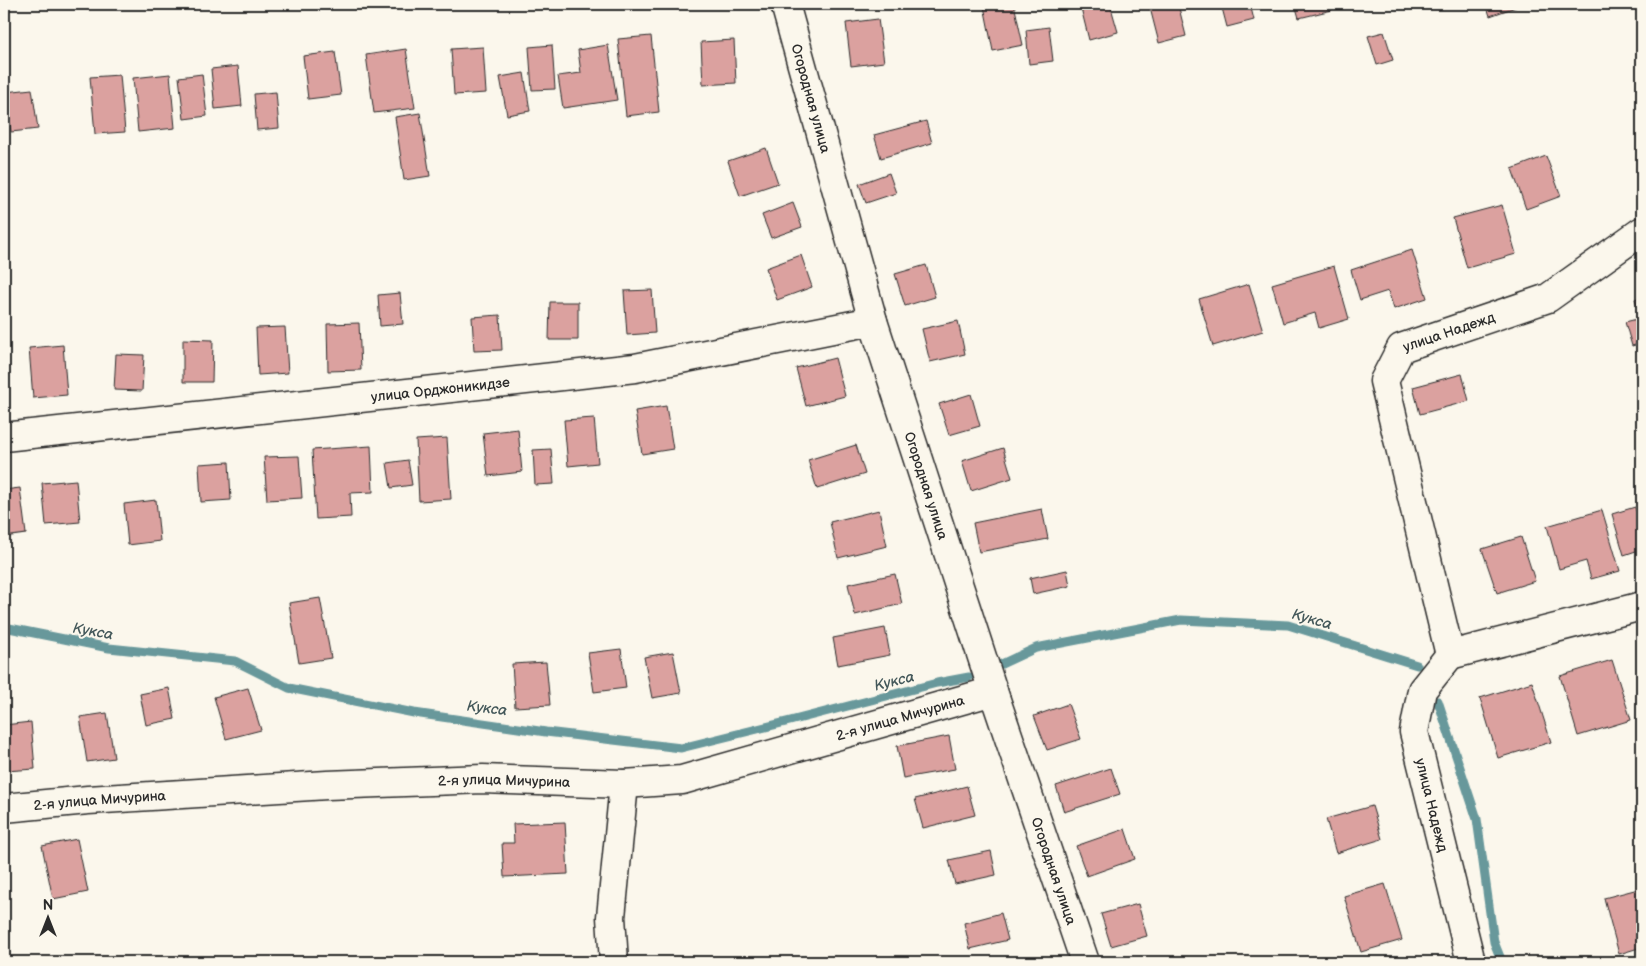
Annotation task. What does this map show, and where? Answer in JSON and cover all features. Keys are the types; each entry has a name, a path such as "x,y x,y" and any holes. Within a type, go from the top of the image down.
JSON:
{"street":[{"name":"Огородная улица","path":"785,4 873,321 993,691 1085,962"},
{"name":"улица Надежд","path":"1471,962 1414,732 1422,690 1450,655 1384,381 1400,348 1548,298 1642,231"},
{"name":"улица Орджоникидзе","path":"4,437 635,368 873,321"},
{"path":"1450,655 1642,606"},
{"name":"2-я улица Мичурина","path":"4,808 108,798 483,779 624,784 682,780 993,691"},
{"path":"614,962 611,917 624,784"}],"building":[{"path":"1014,4 1023,45 993,51 984,6"},
{"path":"1080,4 1110,4 1118,32 1089,40"},
{"path":"1149,4 1178,4 1186,36 1159,43"},
{"path":"1221,4 1250,4 1254,20 1227,27"},
{"path":"1295,4 1331,4 1332,10 1299,18"},
{"path":"1486,4 1524,4 1490,16"},
{"path":"1626,4 1642,4 1642,5 1629,10"},
{"path":"878,19 884,62 851,66 846,23"},
{"path":"1049,27 1053,61 1029,64 1026,30"},
{"path":"1384,32 1393,60 1377,65 1368,36"},
{"path":"651,36 659,112 626,116 618,39"},
{"path":"734,40 736,83 703,85 701,42"},
{"path":"552,45 555,89 532,90 529,47"},
{"path":"608,45 617,100 563,108 558,76 581,73 578,50"},
{"path":"483,47 486,93 454,95 451,49"},
{"path":"406,49 415,108 374,113 366,55"},
{"path":"335,52 341,95 308,99 303,56"},
{"path":"238,66 242,106 215,109 211,69"},
{"path":"524,73 530,111 507,115 500,77"},
{"path":"170,74 175,128 138,132 133,78"},
{"path":"202,74 207,116 184,119 179,77"},
{"path":"120,75 125,132 95,134 90,77"},
{"path":"32,89 38,129 11,132 5,92"},
{"path":"276,92 279,128 257,130 254,94"},
{"path":"420,113 430,176 404,180 395,117"},
{"path":"926,121 932,143 881,158 874,135"},
{"path":"766,148 778,183 740,196 728,161"},
{"path":"1546,156 1561,196 1526,209 1512,169"},
{"path":"889,173 896,193 866,203 859,184"},
{"path":"793,203 802,227 771,238 762,215"},
{"path":"1502,205 1516,254 1467,268 1453,218"},
{"path":"1412,250 1427,298 1394,309 1388,291 1360,300 1351,270"},
{"path":"801,255 812,287 777,300 766,268"},
{"path":"926,265 935,297 905,306 895,274"},
{"path":"1334,266 1349,319 1319,328 1315,313 1283,323 1272,284"},
{"path":"1249,284 1263,331 1213,346 1199,299"},
{"path":"652,290 655,333 627,335 624,291"},
{"path":"400,293 403,324 380,326 378,295"},
{"path":"1642,297 1642,343 1632,346 1625,322 1641,318 1635,299"},
{"path":"550,302 578,302 578,340 549,340"},
{"path":"500,315 502,350 474,351 472,317"},
{"path":"958,321 965,354 930,362 922,329"},
{"path":"359,323 361,370 328,371 327,324"},
{"path":"285,327 288,373 258,375 256,328"},
{"path":"183,339 213,340 212,382 183,382"},
{"path":"63,345 67,395 33,398 29,348"},
{"path":"116,354 144,355 142,391 114,390"},
{"path":"835,358 845,396 806,406 796,368"},
{"path":"1462,374 1469,401 1420,414 1413,387"},
{"path":"971,394 980,426 949,435 939,404"},
{"path":"666,406 673,449 642,454 635,411"},
{"path":"594,418 598,463 568,466 564,420"},
{"path":"518,429 522,472 488,476 483,433"},
{"path":"447,438 451,499 419,501 416,440"},
{"path":"856,445 865,474 817,489 808,460"},
{"path":"371,446 373,492 350,493 351,517 316,519 312,450"},
{"path":"1003,448 1012,478 971,491 962,461"},
{"path":"551,449 554,484 535,485 533,450"},
{"path":"299,456 302,498 267,500 264,457"},
{"path":"408,460 412,485 391,488 387,463"},
{"path":"229,462 231,500 201,502 199,464"},
{"path":"76,480 80,522 46,525 42,483"},
{"path":"20,488 26,534 4,537 4,490"},
{"path":"156,500 160,541 128,545 124,504"},
{"path":"1635,507 1642,530 1642,549 1624,555 1612,514"},
{"path":"1042,509 1048,539 979,552 973,523"},
{"path":"879,510 887,546 838,558 830,522"},
{"path":"1602,510 1620,571 1591,579 1586,561 1559,569 1547,526"},
{"path":"1521,537 1535,581 1497,593 1482,549"},
{"path":"1067,570 1070,586 1033,594 1030,578"},
{"path":"895,574 902,604 855,615 848,584"},
{"path":"320,598 331,658 299,663 289,603"},
{"path":"885,628 890,655 838,665 833,638"},
{"path":"621,649 626,688 594,692 588,653"},
{"path":"673,652 681,693 652,698 644,657"},
{"path":"1612,660 1631,720 1578,736 1560,676"},
{"path":"546,662 550,705 515,707 512,664"},
{"path":"1532,682 1551,742 1498,758 1480,698"},
{"path":"169,688 175,719 146,725 140,694"},
{"path":"248,688 261,730 226,739 214,697"},
{"path":"1068,704 1081,739 1047,750 1034,716"},
{"path":"107,713 114,758 87,762 80,717"},
{"path":"31,722 35,769 5,771 4,725"},
{"path":"949,736 955,769 903,778 897,746"},
{"path":"1111,768 1120,794 1064,812 1056,786"},
{"path":"967,786 975,815 923,828 915,799"},
{"path":"1372,806 1382,839 1336,853 1326,819"},
{"path":"565,822 568,874 504,877 502,843 514,843 513,824"},
{"path":"1125,829 1135,859 1087,876 1076,846"},
{"path":"77,839 88,892 53,899 42,846"},
{"path":"991,851 996,875 955,884 949,860"},
{"path":"1385,884 1402,940 1361,952 1344,896"},
{"path":"1642,888 1642,947 1619,954 1604,898"},
{"path":"1138,904 1147,936 1111,946 1101,914"},
{"path":"1001,913 1008,940 970,949 964,923"}],"waterway":[{"name":"Кукса","path":"993,668 1036,648 1181,620 1288,625 1417,665"},
{"name":"Кукса","path":"4,627 109,648 235,661 289,688 414,713 546,732 681,748 937,683 969,677"},
{"name":"Кукса","path":"1438,701 1477,819 1494,942 1502,962"}]}
